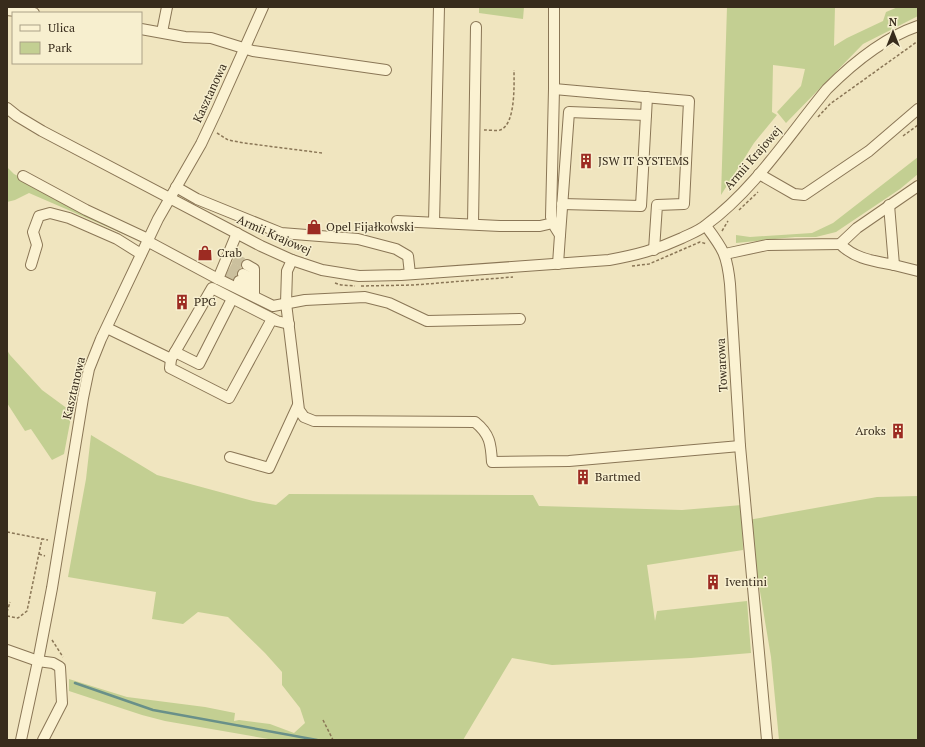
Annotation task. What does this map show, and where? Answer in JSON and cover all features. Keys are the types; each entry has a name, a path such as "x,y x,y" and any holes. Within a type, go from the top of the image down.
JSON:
{"street":[{"path":"162,32 167,7"},
{"name":"Kasztanowa","path":"21,740 38,661 86,382 93,357 147,240 169,198 201,144 263,7"},
{"path":"434,222 439,7"},
{"path":"554,7 551,218 560,235"},
{"path":"7,9 27,12"},
{"path":"473,224 476,27"},
{"name":"Armii Krajowej","path":"7,108 42,131 261,246 292,260 322,270 359,276 410,274 609,260 654,250 706,226 748,188 764,177 808,113 841,75 854,63 881,44 917,27"},
{"path":"142,29 186,38 211,38 245,48 386,70"},
{"path":"554,89 689,101 684,204 657,205 654,250"},
{"path":"562,204 641,206 647,97"},
{"path":"764,177 794,194 804,195 868,152 918,109"},
{"path":"558,264 569,112 646,116"},
{"path":"23,176 86,210 147,240 226,267 254,288 273,306 305,300 365,297 389,303 427,321 520,319"},
{"path":"725,254 767,245 840,244 857,228 918,186"},
{"path":"176,187 197,198 281,233 358,239 396,249 408,256 410,274"},
{"path":"906,195 918,194"},
{"path":"890,206 894,265"},
{"path":"31,265 37,245 33,232 40,216 50,213 69,218 97,230 141,254"},
{"path":"397,220 526,226 540,226 553,223"},
{"name":"Towarowa","path":"706,226 725,254 728,266 740,446 747,509 767,740"},
{"path":"226,267 237,233"},
{"path":"840,244 846,250 861,258 918,271"},
{"path":"292,260 287,271 286,303 298,405 299,410 304,417 314,421 475,422 482,428 488,437 492,462 568,461 740,446"},
{"path":"254,269 254,288 243,273 254,269"},
{"path":"272,319 230,398 170,368 173,356 212,288 272,319 289,324"},
{"path":"107,328 173,356 199,364 232,298"},
{"path":"230,457 268,468 298,405"},
{"path":"7,650 38,661 53,663 60,667 62,702 43,740"}],"path":[{"path":"817,118 830,104 918,41"},
{"path":"474,131 501,130 506,126 514,104 514,70"},
{"path":"215,132 228,140 322,153"},
{"path":"735,214 746,204 764,177"},
{"path":"721,235 722,230 730,218"},
{"path":"7,532 48,540"},
{"path":"7,616 18,618 27,611 42,539"},
{"path":"39,554 45,556"},
{"path":"7,612 10,602"},
{"path":"50,636 64,660"},
{"path":"323,720 333,740"}],"green space":[{"path":"479,7 524,7 523,19 479,13"},
{"path":"727,7 835,7 834,46 847,38 883,21 886,12 898,7 918,7 918,16 863,44 786,123 777,112 801,86 805,69 773,65 772,112 777,115 754,143 721,195"},
{"path":"918,157 918,174 900,189 836,232 816,237 795,237 736,243 736,235 750,237 812,233 833,223"},
{"path":"7,167 14,174 134,235 133,238 29,193 7,202"},
{"path":"7,350 42,390 72,412 64,454 52,460 31,429 25,431 7,403"},
{"path":"91,435 157,475 253,501 276,505 289,494 533,495 539,506 682,510 742,505 743,550 647,565 655,621 657,611 747,601 751,653 691,658 552,665 512,658 463,740 274,740 165,721 69,691 69,679 127,697 205,707 235,713 234,721 239,720 270,724 294,733 305,723 300,708 282,685 282,672 228,617 198,612 183,624 152,619 156,592 68,577 86,479"},
{"path":"918,496 918,740 779,740 771,657 748,520 877,497"}],"waterway":[{"path":"75,683 153,710 317,740"}],"tunnel":[{"path":"234,258 247,265"},
{"path":"230,267 243,274"},
{"path":"226,274 239,281"}],"place":[{"name":"JSW IT SYSTEMS","path":"586,161"},
{"name":"Opel Fijałkowski","path":"314,227"},
{"name":"Crab","path":"205,253"},
{"name":"PPG","path":"182,302"},
{"name":"Aroks","path":"898,431"},
{"name":"Bartmed","path":"583,477"},
{"name":"Iventini","path":"713,582"}]}
